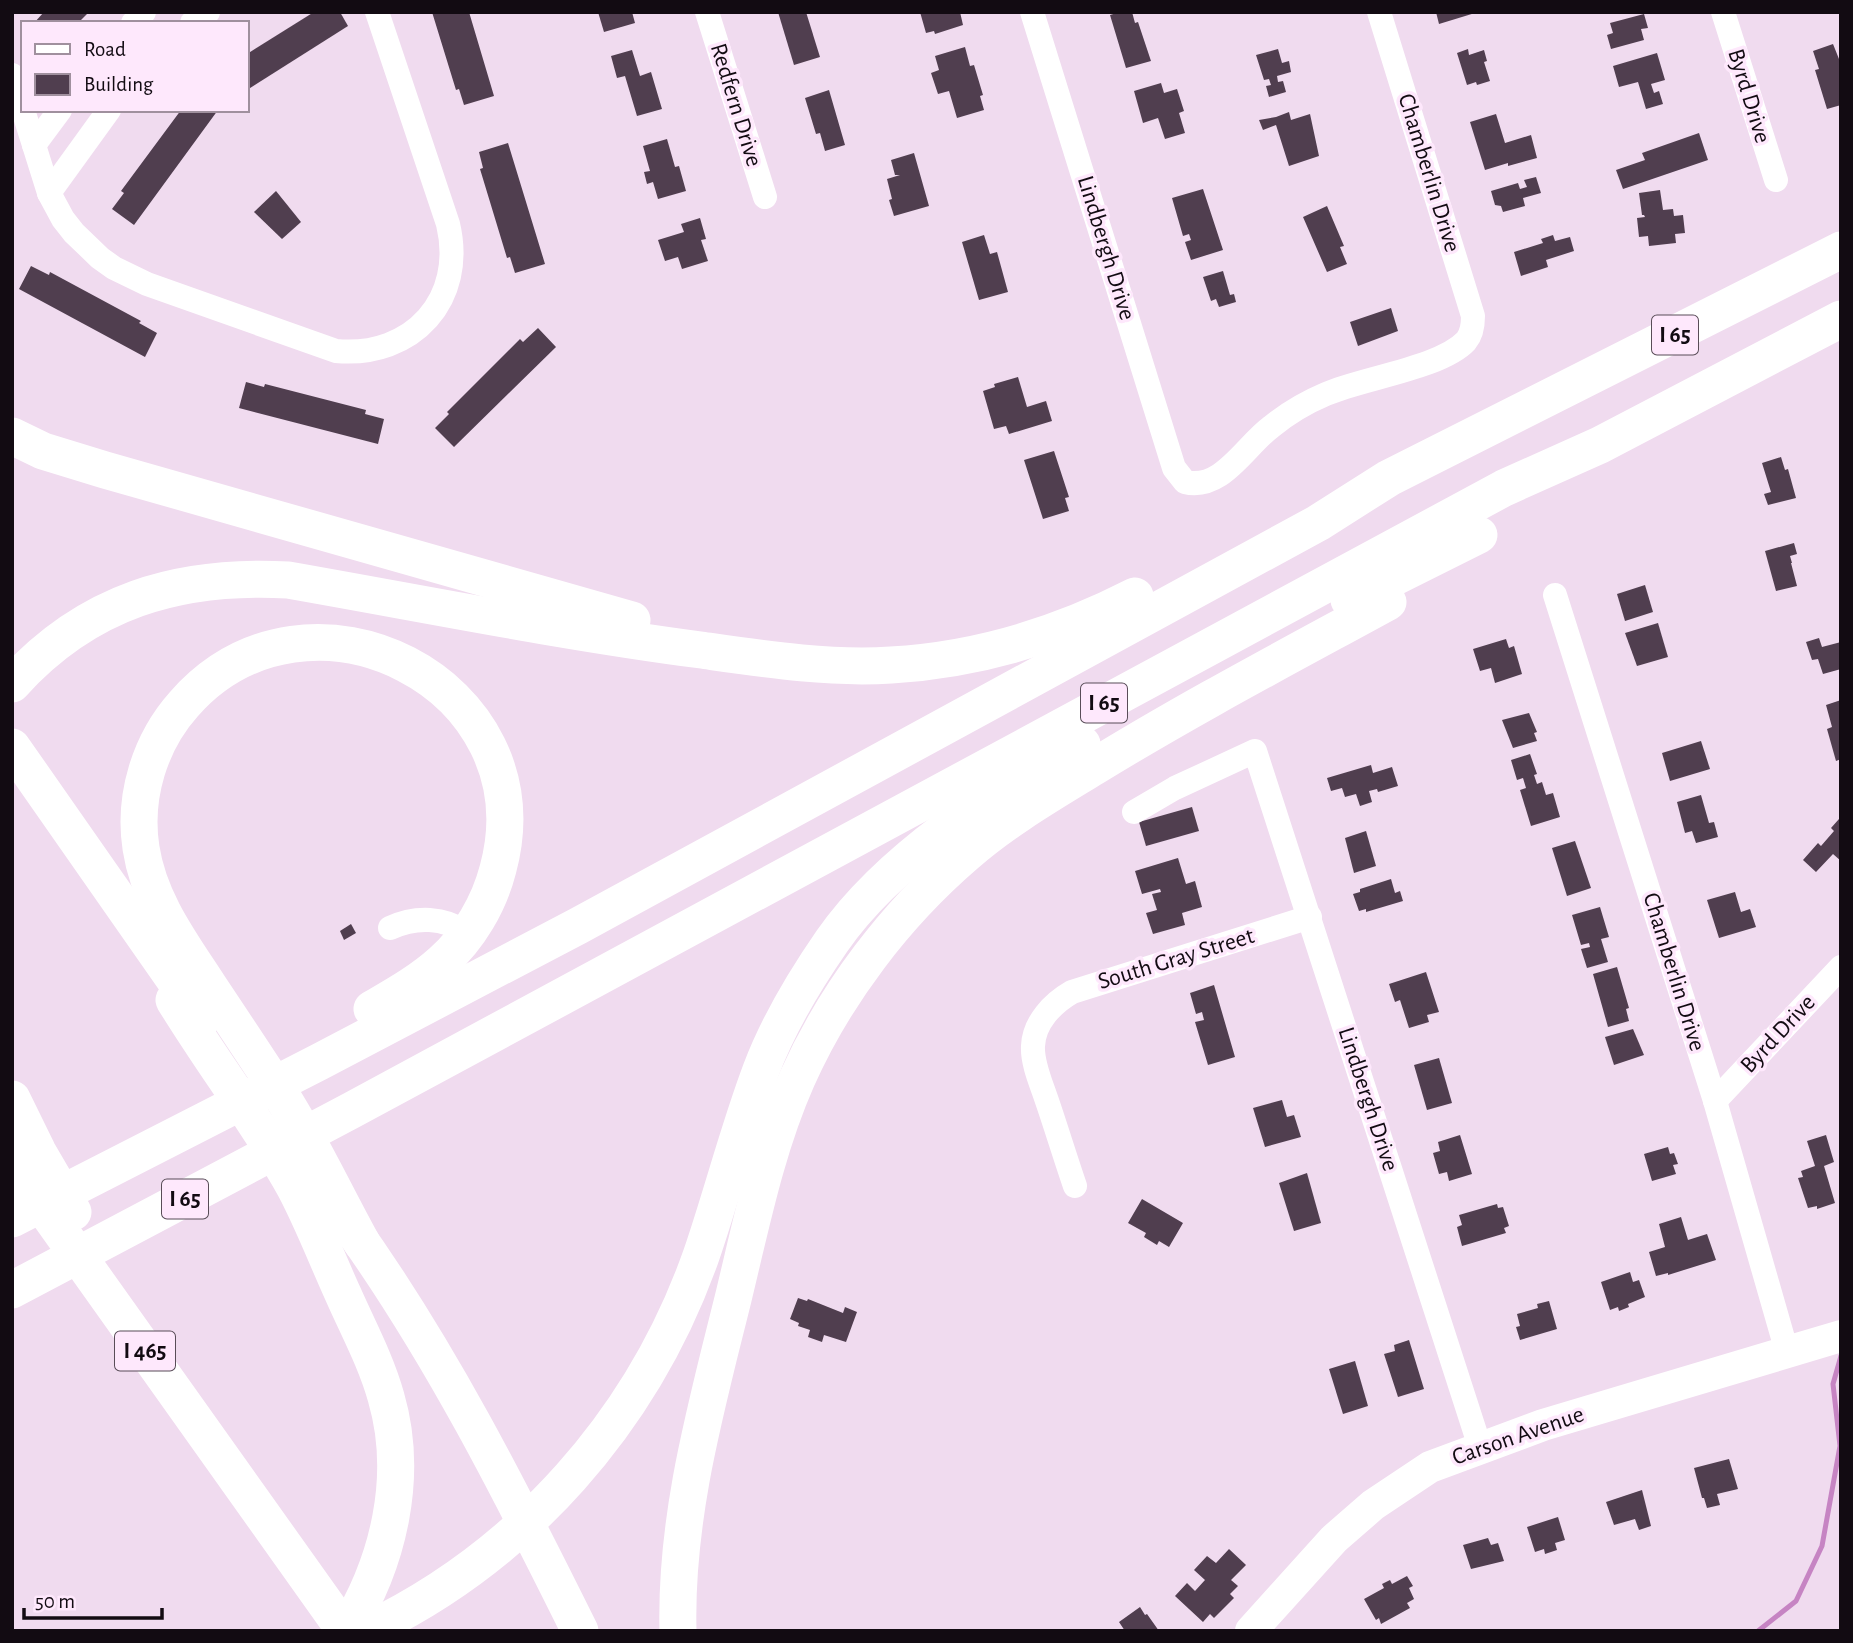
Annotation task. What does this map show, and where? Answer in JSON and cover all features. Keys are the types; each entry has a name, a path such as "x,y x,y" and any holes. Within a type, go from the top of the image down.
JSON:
{"highway":[{"name":"I 65","path":"12,1219 270,1087 313,1054 578,926 1293,537 1389,478 1841,250"},
{"name":"I 65","path":"15,1288 352,1110 1504,488 1600,445 1841,319"},
{"path":"12,436 43,451 192,496 792,662"},
{"path":"678,1631 679,1562 684,1516 711,1388 763,1177 798,1077 828,1020 859,972 901,921 947,872 1014,818 1198,705 1390,601 1600,445"},
{"path":"12,684 39,656 64,636 120,604 192,584 253,578 288,580 629,641 792,662 891,665 957,656 1022,642 1084,621 1308,506 1389,478"},
{"path":"354,1625 429,1596 494,1550 560,1490 604,1438 633,1398 655,1360 700,1259 762,1066 804,984 833,939 861,906 921,849 1006,787 1381,583 1479,536"},
{"path":"313,1054 430,973 454,951 488,901 502,856 505,825 502,793 494,763 482,734 458,703 428,676 402,660 373,650 332,644 295,644 264,652 226,670 197,691 175,714 151,756 141,794 141,848 150,886 167,922 284,1099 362,1243"},
{"path":"12,747 97,872 362,1243 426,1340 473,1421 580,1631"},
{"path":"97,872 202,1046 263,1136 296,1191 382,1385 393,1432 395,1482 384,1549 354,1625"},
{"path":"12,1099 38,1152 74,1214 279,1537"},
{"name":"I 465","path":"12,1163 279,1537 354,1625"}],"main road":[{"name":"Carson Avenue","path":"1251,1631 1334,1539 1373,1506 1430,1467 1543,1425 1841,1336"}],"street":[{"path":"24,112 49,193 74,233 114,268 147,284 337,351 371,350 404,338 429,316 447,287 452,255 448,224 377,12"},
{"name":"Redfern Drive","path":"707,12 765,197"},
{"name":"Lindbergh Drive","path":"1032,12 1174,468 1185,482 1200,484 1222,474 1268,428 1307,403 1346,386 1436,359 1463,344 1471,334"},
{"name":"Chamberlin Drive","path":"1379,12 1473,316 1471,334"},
{"name":"Byrd Drive","path":"1723,12 1776,180"},
{"path":"12,75 21,103"},
{"path":"34,145 59,112"},
{"path":"49,193 108,112"},
{"name":"Chamberlin Drive","path":"1555,595 1715,1101 1787,1352"},
{"name":"Lindbergh Drive","path":"1134,812 1175,788 1255,751 1480,1447"},
{"name":"South Gray Street","path":"1075,1186 1032,1047 1048,1010 1056,1001 1072,992 1310,918"},
{"path":"390,928 404,921 419,919 448,922 467,933"},
{"name":"Byrd Drive","path":"1715,1101 1841,967"}],"building":[{"path":"44,12 89,12 80,21 36,21"},
{"path":"314,12 340,12 348,26 248,89 248,53"},
{"path":"432,12 469,12 494,96 464,105 459,89 456,90"},
{"path":"598,12 632,12 635,23 604,32"},
{"path":"778,12 806,12 820,57 794,65"},
{"path":"920,12 960,12 963,25 935,34 934,31 926,33"},
{"path":"1132,12 1151,61 1126,68 1110,15"},
{"path":"1436,12 1475,12 1475,13 1439,24"},
{"path":"1644,14 1648,28 1641,29 1644,40 1611,49 1607,35 1613,33 1610,23"},
{"path":"1833,44 1841,64 1841,105 1827,109 1815,70 1819,69 1813,51"},
{"path":"965,47 970,66 974,65 983,95 980,96 984,110 957,118 949,91 938,94 931,73 939,70 935,56"},
{"path":"1278,49 1282,63 1289,61 1291,72 1277,76 1278,82 1283,81 1286,92 1269,97 1266,86 1271,85 1269,79 1264,80 1256,55"},
{"path":"1468,49 1469,55 1484,50 1487,61 1484,62 1490,81 1467,85 1457,53"},
{"path":"632,50 640,76 651,72 662,109 637,116 625,76 617,78 611,56"},
{"path":"1657,53 1665,80 1651,84 1654,93 1659,91 1663,104 1646,109 1638,82 1619,87 1613,66"},
{"path":"1161,83 1164,93 1177,89 1184,111 1179,113 1185,133 1165,139 1158,118 1143,123 1134,91"},
{"path":"829,90 845,145 825,151 820,133 816,134 805,98"},
{"path":"180,112 217,112 134,225 112,209 124,193 121,191"},
{"path":"1289,112 1291,120 1310,114 1319,156 1289,166 1276,125 1263,130 1259,120"},
{"path":"1496,114 1505,143 1531,135 1537,158 1485,170 1470,122"},
{"path":"1699,133 1708,160 1623,189 1616,170 1645,160 1642,153"},
{"path":"667,139 686,191 658,199 653,182 647,184 644,172 650,171 643,146"},
{"path":"508,143 545,264 515,273 510,257 507,258 480,169 483,168 479,152"},
{"path":"914,153 929,206 894,216 887,179 900,175 895,175 891,160"},
{"path":"1536,177 1541,193 1523,198 1525,206 1503,212 1501,206 1495,205 1491,191 1518,183 1520,189 1527,187 1524,180"},
{"path":"1203,189 1223,250 1191,260 1185,242 1191,240 1189,234 1183,236 1172,198"},
{"path":"1660,190 1663,210 1673,209 1674,216 1683,215 1685,233 1675,234 1676,243 1649,246 1648,236 1639,237 1637,218 1645,217 1642,215 1639,193"},
{"path":"276,191 301,222 282,239 254,212"},
{"path":"1327,206 1344,246 1340,247 1347,264 1327,272 1303,217"},
{"path":"700,218 706,239 701,240 708,261 682,269 678,257 665,261 658,240 684,232 681,224"},
{"path":"984,235 990,254 997,252 1008,292 979,300 962,242"},
{"path":"1553,235 1555,241 1570,237 1574,251 1546,260 1548,267 1521,276 1514,252 1543,243 1541,239"},
{"path":"31,266 49,275 50,272 141,321 139,323 157,333 145,357 19,289"},
{"path":"1223,271 1230,295 1234,294 1236,302 1219,307 1216,299 1211,301 1203,277"},
{"path":"1391,308 1398,331 1358,346 1350,322"},
{"path":"538,328 556,347 454,447 435,428 449,414 447,412 520,339 523,342"},
{"path":"1018,377 1027,407 1046,401 1052,421 1009,434 1006,426 994,429 983,391 995,387 994,384"},
{"path":"246,382 264,387 265,384 366,410 365,414 384,419 378,444 239,408"},
{"path":"1054,451 1069,497 1065,498 1069,511 1043,519 1024,460"},
{"path":"1781,457 1785,470 1788,469 1796,498 1768,505 1764,494 1771,492 1762,463"},
{"path":"1794,543 1797,554 1790,556 1797,586 1776,591 1765,551"},
{"path":"1645,585 1653,612 1625,621 1617,594"},
{"path":"1658,623 1668,657 1637,666 1625,633"},
{"path":"1819,638 1822,647 1841,642 1841,669 1823,674 1818,659 1812,660 1806,642"},
{"path":"1506,639 1509,648 1514,646 1522,674 1495,683 1491,668 1480,671 1473,649"},
{"path":"1841,700 1841,759 1836,761 1827,729 1832,727 1826,705"},
{"path":"1529,713 1537,732 1534,733 1537,741 1513,748 1502,720"},
{"path":"1701,741 1710,769 1670,781 1662,753"},
{"path":"1530,754 1537,774 1534,775 1537,784 1542,782 1546,795 1553,793 1560,817 1531,826 1520,790 1526,788 1523,778 1517,780 1511,760"},
{"path":"1371,765 1373,773 1392,767 1398,786 1378,792 1377,789 1369,791 1372,802 1360,806 1356,794 1345,797 1342,788 1331,791 1327,778"},
{"path":"1701,795 1709,823 1714,822 1718,837 1696,843 1692,831 1685,833 1677,802"},
{"path":"1192,807 1199,831 1146,846 1139,822"},
{"path":"1839,819 1841,861 1833,854 1816,872 1803,860 1818,843 1821,846 1834,831 1831,828"},
{"path":"1366,831 1376,866 1354,873 1345,838"},
{"path":"1575,841 1591,888 1567,896 1552,848"},
{"path":"1178,858 1186,884 1195,881 1202,907 1182,913 1185,925 1153,934 1146,913 1157,910 1152,894 1161,892 1160,889 1142,894 1135,871"},
{"path":"1391,879 1395,893 1400,891 1403,901 1366,912 1366,909 1359,911 1353,894"},
{"path":"1735,892 1741,912 1750,909 1756,927 1719,938 1707,900"},
{"path":"1600,907 1609,937 1601,939 1608,962 1587,968 1581,949 1590,947 1589,943 1581,945 1572,915"},
{"path":"351,924 356,933 344,940 340,931"},
{"path":"1617,967 1629,1008 1626,1009 1629,1021 1608,1027 1593,974"},
{"path":"1426,972 1439,1012 1427,1015 1429,1022 1409,1028 1400,1000 1395,1002 1389,984"},
{"path":"1214,985 1235,1057 1208,1065 1195,1022 1204,1020 1202,1012 1196,1014 1190,993"},
{"path":"1633,1029 1644,1055 1614,1065 1605,1037"},
{"path":"1439,1058 1452,1103 1427,1110 1414,1065"},
{"path":"1282,1100 1287,1117 1294,1115 1301,1137 1265,1147 1253,1108"},
{"path":"1460,1135 1472,1174 1449,1181 1447,1172 1439,1174 1433,1153 1440,1151 1438,1142"},
{"path":"1826,1135 1834,1162 1824,1166 1835,1203 1817,1209 1817,1206 1808,1208 1798,1178 1803,1177 1801,1171 1815,1166 1807,1141"},
{"path":"1668,1147 1670,1154 1674,1153 1678,1164 1673,1165 1676,1174 1652,1181 1644,1154"},
{"path":"1307,1173 1321,1223 1294,1231 1279,1183"},
{"path":"1142,1199 1183,1223 1169,1247 1159,1241 1157,1245 1144,1237 1146,1233 1128,1223"},
{"path":"1497,1204 1498,1208 1503,1207 1509,1226 1504,1228 1506,1233 1462,1246 1457,1227 1462,1225 1459,1215"},
{"path":"1681,1217 1688,1240 1707,1234 1716,1260 1668,1275 1656,1276 1649,1252 1665,1247 1659,1224"},
{"path":"1630,1272 1633,1282 1639,1280 1645,1297 1619,1311 1618,1307 1610,1310 1601,1282"},
{"path":"798,1298 808,1299 843,1313 845,1307 857,1312 846,1342 824,1335 822,1342 808,1337 810,1330 798,1326 799,1323 790,1319"},
{"path":"1549,1301 1557,1329 1520,1340 1516,1327 1520,1326 1517,1314 1538,1308 1537,1304"},
{"path":"1409,1340 1424,1389 1398,1397 1384,1354 1395,1351 1394,1345"},
{"path":"1355,1361 1368,1406 1343,1414 1329,1369"},
{"path":"1729,1459 1738,1489 1717,1494 1720,1505 1707,1508 1694,1468"},
{"path":"1642,1490 1651,1526 1639,1530 1635,1519 1614,1525 1606,1502"},
{"path":"1558,1517 1565,1540 1555,1543 1557,1550 1545,1554 1544,1549 1535,1552 1527,1527"},
{"path":"1488,1538 1491,1545 1498,1543 1504,1561 1471,1569 1463,1545"},
{"path":"1229,1549 1246,1565 1231,1580 1238,1586 1230,1594 1234,1598 1214,1618 1210,1614 1203,1622 1175,1596 1187,1583 1195,1591 1205,1580 1194,1570 1207,1556 1216,1563"},
{"path":"1407,1576 1413,1586 1409,1588 1414,1599 1407,1603 1410,1608 1381,1624 1364,1599 1384,1588 1382,1584 1390,1580 1392,1584"},
{"path":"1140,1607 1159,1631 1125,1631 1119,1622"}],"waterway":[{"path":"1758,1631 1796,1601 1822,1546 1840,1446 1833,1384 1841,1356"}]}
